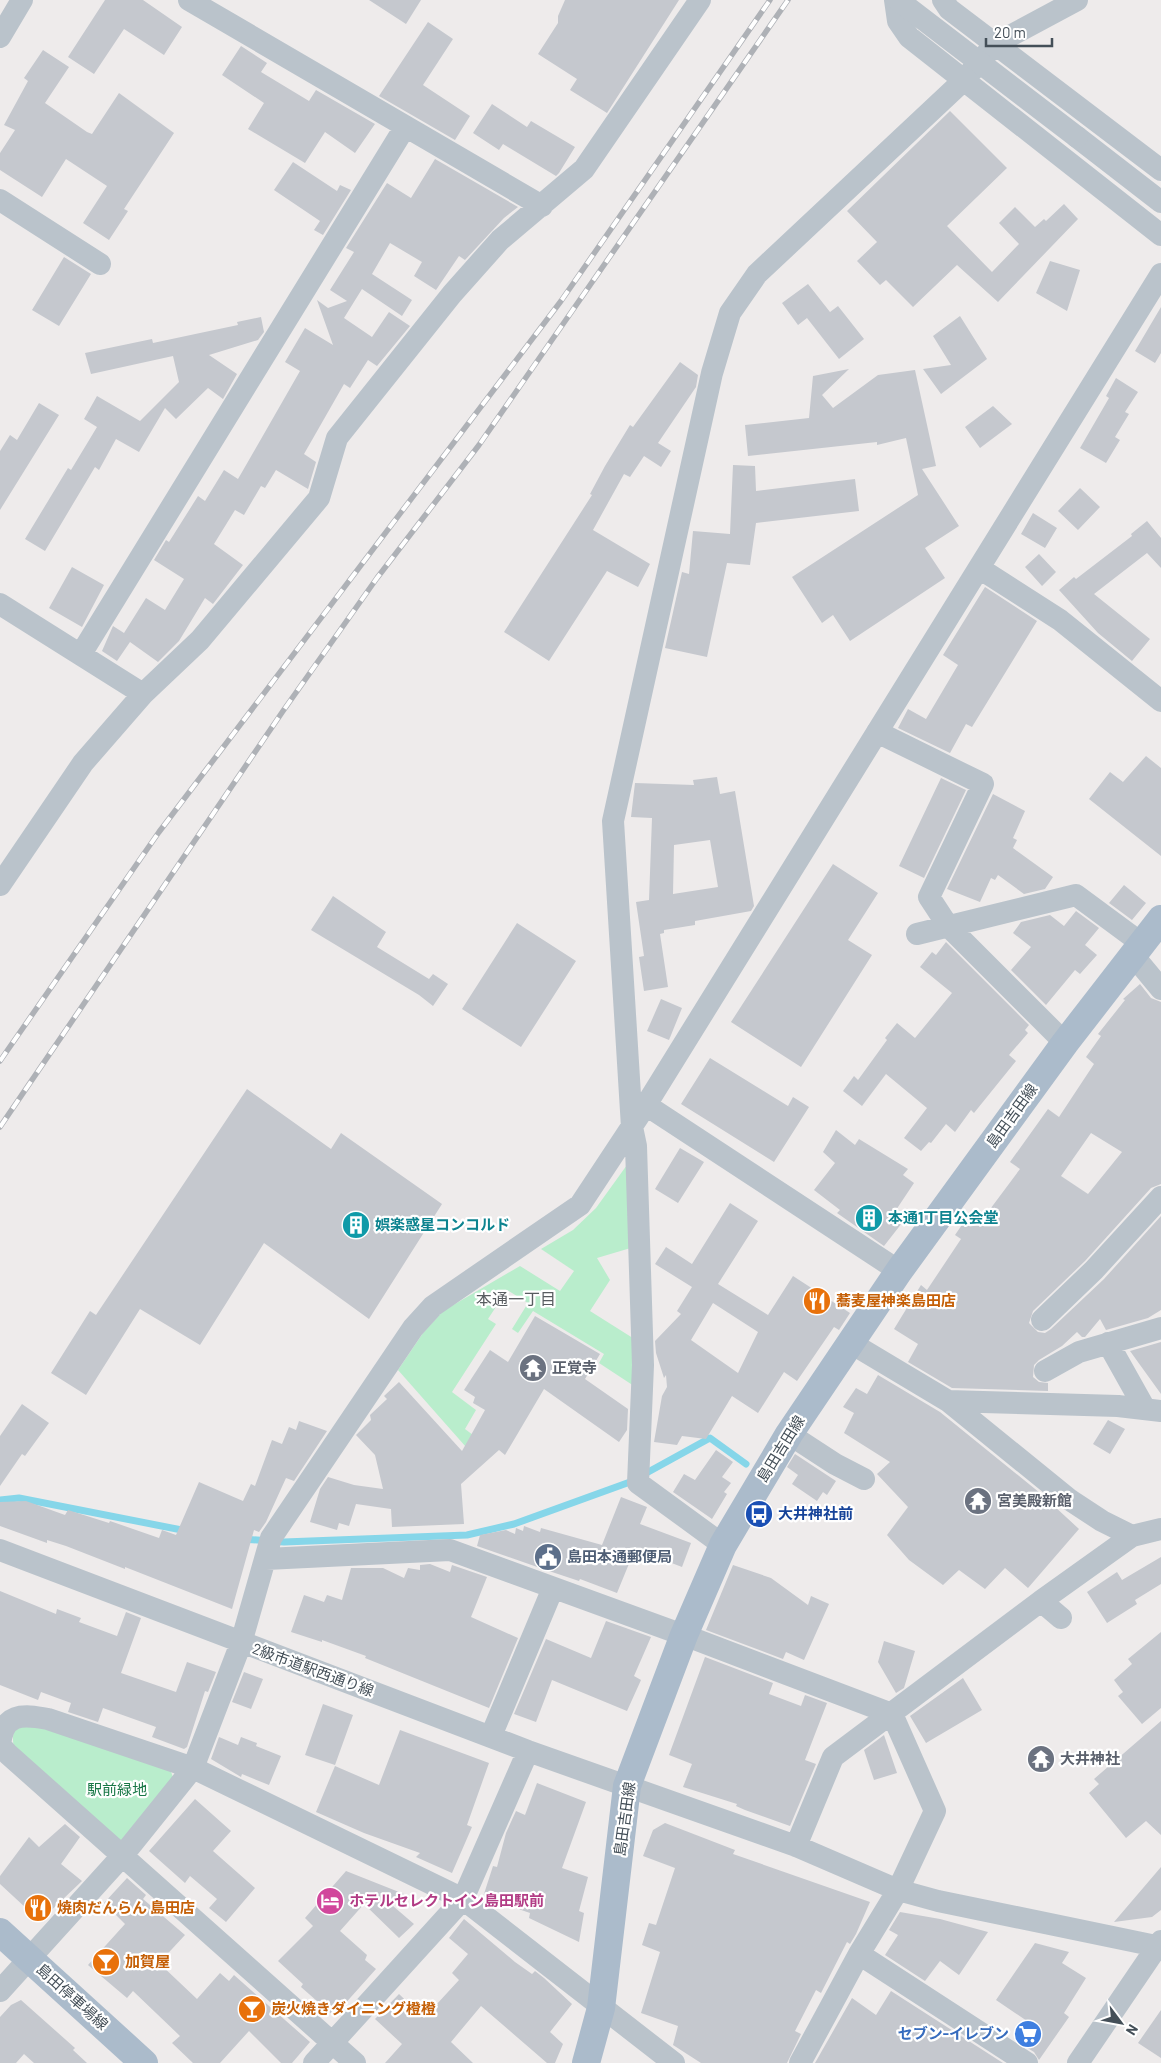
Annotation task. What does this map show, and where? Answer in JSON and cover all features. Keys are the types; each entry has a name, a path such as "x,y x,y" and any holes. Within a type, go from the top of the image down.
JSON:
{"main road":[{"name":"島田吉田線","path":"586,2063 601,2008 627,1786 684,1635 723,1545 789,1434 899,1271 1065,1043 1161,919"},
{"name":"島田停車場線","path":"0,1932 144,2063"}],"street":[{"path":"0,37 22,0"},
{"path":"189,0 542,206"},
{"path":"0,885 83,763 143,694 200,640 319,498 337,438 446,301 500,240 542,206 584,168 700,0"},
{"path":"897,0 898,21 910,37 1161,235"},
{"path":"897,0 1161,202"},
{"path":"943,0 949,9 1161,170"},
{"path":"723,1545 637,1477 643,1365 636,1146 632,1127 613,821 710,382 730,313 757,274 964,80 995,44 1077,0"},
{"path":"82,654 405,127"},
{"path":"0,200 100,264"},
{"path":"0,1991 123,1854 193,1768 241,1643 271,1538 413,1328 433,1306 580,1205 646,1105 1161,274"},
{"path":"979,568 1060,620 1161,701"},
{"path":"0,604 143,694"},
{"path":"877,732 984,784 930,897 948,926 1065,1043"},
{"path":"917,934 1076,895 1136,949 1161,989"},
{"path":"646,1105 899,1271"},
{"path":"1042,1320 1094,1270 1161,1196"},
{"path":"1045,1371 1079,1352 1161,1328"},
{"path":"851,1343 948,1401 1070,1500 1102,1521 1132,1536"},
{"path":"1108,1343 1153,1410"},
{"path":"948,1401 1118,1406 1153,1410"},
{"path":"789,1434 835,1464 864,1479"},
{"path":"796,1846 833,1757 1041,1601 1132,1536 1161,1529"},
{"name":"2級市道駅西通り線","path":"0,1550 241,1643 528,1750 796,1846 898,1890 938,1901 1159,1946"},
{"path":"266,1559 450,1550 684,1635 892,1714 934,1811 898,1890 859,1954 800,2063"},
{"path":"491,1736 553,1588"},
{"path":"1041,1601 1061,1618"},
{"path":"355,2063 123,1854 8,1754 0,1745 4,1722 26,1714 48,1719 193,1768 463,1899 674,2063"},
{"path":"314,2063 463,1899 528,1750"},
{"path":"1078,2063 1159,1946"},
{"path":"859,1954 1027,2063"}],"green space":[{"path":"632,1158 634,1247 597,1258 610,1280 590,1311 636,1340 637,1388 599,1363 604,1354 533,1311 518,1333 512,1329 528,1303 507,1290 488,1319 496,1324 452,1392 476,1410 465,1429 489,1447 481,1464 398,1370 423,1333 443,1311 520,1266 560,1291 574,1271 541,1249 573,1230 596,1208"},
{"name":"駅前緑地","path":"27,1720 169,1766 175,1783 128,1842 116,1841 14,1748 14,1731"}],"building":[{"path":"105,0 143,0 182,27 164,55 124,29 94,74 68,57"},
{"path":"369,0 421,0 406,24"},
{"path":"565,0 679,0 607,113 570,90 577,79 538,54 558,23 558,16"},
{"path":"428,22 453,39 423,85 470,116 455,140 379,96"},
{"path":"241,46 267,63 261,72 309,101 316,90 375,124 355,153 325,132 305,163 248,129 264,103 222,75"},
{"path":"43,50 69,67 45,103 87,132 92,134 119,93 174,133 124,209 128,211 109,240 83,223 107,186 66,159 42,197 0,170 0,153 15,130 4,125 28,81 24,78"},
{"path":"492,104 527,127 531,121 575,147 556,176 503,144 499,150 473,133"},
{"path":"950,111 1007,168 947,226 992,272 1019,244 999,223 1015,207 1035,227 1044,219 1046,221 1064,204 1078,219 998,302 957,265 913,307 886,280 880,285 857,261 877,242 847,211"},
{"path":"435,159 518,207 504,218 465,260 459,256 436,290 414,276 422,262 390,243 372,274 412,300 402,316 362,289 344,318 372,337 389,312 410,326 377,366 368,360 350,388 344,384 304,454 316,462 308,489 276,470 265,488 261,486 244,515 235,510 214,544 243,565 213,604 205,598 179,641 158,662 130,642 117,661 102,651 113,626 124,633 146,598 165,610 184,579 154,560 166,540 169,542 198,496 205,501 224,470 238,479 300,371 285,362 305,328 333,345 317,300 328,308 347,301 330,290 354,252 346,248 387,183 411,198"},
{"path":"293,162 337,191 340,185 351,190 323,235 314,230 320,221 274,190"},
{"path":"64,257 91,274 59,326 32,310"},
{"path":"1050,261 1080,270 1067,311 1036,293"},
{"path":"808,284 830,312 838,306 864,339 839,359 807,318 798,325 782,303"},
{"path":"1161,307 1161,353 1155,363 1135,351"},
{"path":"960,316 987,359 941,394 923,369 951,365 933,336"},
{"path":"261,317 264,332 258,340 209,355 237,374 223,399 208,388 176,419 165,408 139,452 116,439 99,470 95,467 45,551 25,539 68,468 71,470 97,427 84,419 97,396 140,421 179,382 173,356 91,374 85,353 152,339 153,343 238,325 237,322"},
{"path":"680,362 698,375 696,387 658,443 671,451 661,467 644,456 630,477 624,474 593,530 650,564 638,587 607,571 549,661 504,632 592,495 590,494 605,466 630,425 633,427"},
{"path":"849,369 822,395 833,408 878,375 915,370 936,466 922,469 959,526 925,548 945,578 850,641 833,615 822,623 792,577 918,495 906,438 877,445 877,442 748,456 745,425 809,418 813,376"},
{"path":"1116,378 1138,392 1125,412 1129,414 1115,437 1120,440 1106,463 1080,448 1109,398 1106,396"},
{"path":"39,403 59,415 0,510 0,451 10,435 17,440"},
{"path":"993,406 1012,424 980,448 965,427"},
{"path":"733,465 755,466 756,491 855,479 859,511 756,523 750,565 727,563 707,657 665,648 682,572 689,574 693,531 730,534"},
{"path":"1080,488 1100,507 1078,530 1058,511"},
{"path":"1033,513 1057,528 1045,548 1021,534"},
{"path":"1147,521 1161,538 1161,568 1147,553 1094,594 1150,639 1132,661 1098,633 1059,590 1074,577 1076,579 1132,536 1131,534"},
{"path":"1039,554 1056,572 1042,586 1025,567"},
{"path":"72,567 104,585 82,627 49,608"},
{"path":"985,587 1037,621 972,727 966,724 950,753 898,728 908,709 926,719 958,665 943,655"},
{"path":"1146,756 1161,768 1161,856 1089,799 1110,772 1123,782"},
{"path":"717,777 720,794 735,791 754,906 751,911 695,921 695,925 664,930 664,933 660,934 668,987 644,991 639,957 644,956 636,902 649,900 652,818 631,817 635,783 694,785 693,780","holes":["710,840 718,887 673,894 674,845"]},
{"path":"941,778 966,790 924,878 899,866"},
{"path":"993,794 1025,811 1013,838 1017,840 1013,848 1053,877 1045,889 1024,894 998,875 995,880 991,878 980,902 947,889"},
{"path":"833,864 878,893 848,940 872,955 801,1067 731,1022"},
{"path":"1124,885 1146,903 1132,920 1109,903"},
{"path":"333,896 386,932 377,947 429,979 433,974 448,984 433,1006 419,995 311,930"},
{"path":"1076,911 1099,928 1085,945 1097,955 1080,974 1075,970 1046,1005 1011,970 1031,947 1013,933 1021,922 1050,915 1064,926"},
{"path":"517,923 576,961 521,1047 462,1009"},
{"path":"946,942 1029,1025 1025,1030 1028,1033 1009,1055 1016,1061 974,1113 971,1110 955,1132 946,1124 931,1143 929,1142 921,1151 904,1138 927,1108 886,1074 862,1106 843,1091 854,1076 858,1080 897,1023 915,1038 952,993 920,967 932,952 936,955"},
{"path":"1140,984 1151,998 1161,1002 1161,1184 1151,1188 1085,1261 1033,1311 1029,1323 1038,1332 1045,1333 1051,1329 1104,1279 1161,1216 1161,1310 1148,1318 1106,1330 1100,1319 1085,1337 1082,1337 1077,1332 1062,1346 1034,1365 1033,1377 1039,1382 1048,1383 1048,1391 952,1388 908,1362 918,1344 894,1329 921,1285 927,1290 961,1239 955,1235 968,1216 979,1224 1020,1169 1010,1162 1048,1109 1059,1117 1094,1064 1086,1057 1101,1036 1098,1034 1125,1000 1123,999","holes":["1091,1133 1122,1152 1088,1194 1061,1176"]},
{"path":"661,999 682,1008 669,1040 647,1031"},
{"path":"710,1058 788,1106 793,1097 809,1107 774,1162 681,1104"},
{"path":"247,1089 331,1149 341,1133 442,1204 369,1319 264,1243 200,1345 140,1309 86,1395 51,1373 90,1311 96,1315"},
{"path":"836,1130 855,1145 859,1139 908,1169 903,1175 914,1183 892,1216 902,1223 884,1246 837,1213 840,1210 814,1190 835,1163 823,1152"},
{"path":"680,1148 704,1162 678,1203 655,1189"},
{"path":"730,1203 758,1221 718,1284 768,1315 793,1276 850,1313 839,1330 834,1327 797,1381 784,1372 758,1413 732,1396 706,1439 682,1436 677,1445 654,1442 662,1396 667,1387 666,1375 664,1378 656,1353 655,1341 681,1314 677,1311 692,1287 655,1264 666,1247 692,1264","holes":["713,1303 758,1332 738,1373 691,1340"]},
{"path":"535,1316 600,1354 585,1379 628,1409 627,1430 619,1442 544,1389 505,1455 499,1450 461,1484 464,1524 392,1527 391,1509 356,1504 349,1526 339,1523 337,1530 310,1522 320,1489 328,1477 354,1485 383,1489 375,1455 356,1435 371,1420 370,1415 387,1399 384,1396 399,1382 462,1451 485,1410 473,1403 475,1397 464,1390 490,1350 508,1362"},
{"path":"1161,1342 1161,1394 1130,1351"},
{"name":"宮美殿新館","path":"878,1375 940,1412 1040,1493 1079,1529 1028,1588 1005,1568 985,1589 959,1570 943,1585 909,1560 887,1535 908,1507 877,1474 890,1462 844,1433 854,1413 843,1407 856,1388 867,1394"},
{"path":"22,1404 49,1423 25,1456 22,1454 0,1486 0,1436"},
{"path":"1108,1420 1125,1429 1110,1454 1093,1444"},
{"path":"299,1421 327,1431 294,1481 286,1478 266,1522 259,1532 254,1530 232,1609 125,1567 125,1569 66,1546 47,1540 47,1543 0,1526 0,1502 26,1501 65,1515 68,1510 109,1523 110,1521 159,1538 162,1530 176,1535 199,1482 243,1501 251,1484 255,1486 272,1440 282,1444 289,1427 296,1430"},
{"path":"716,1450 733,1462 722,1477 731,1483 724,1492 727,1494 712,1519 673,1492 684,1474 695,1480"},
{"path":"795,1454 836,1481 827,1495 823,1492 817,1501 792,1484 798,1475 787,1467"},
{"path":"621,1497 647,1507 640,1524 691,1543 682,1567 635,1549 617,1593 477,1546 480,1535 506,1530 515,1534 516,1528 523,1531 524,1526 540,1532 541,1528 602,1545"},
{"path":"1161,1557 1161,1584 1135,1600 1137,1604 1107,1623 1087,1592 1117,1572 1122,1580"},
{"path":"430,1564 450,1572 452,1565 487,1577 471,1617 518,1638 489,1708 365,1658 366,1656 322,1640 322,1642 291,1632 304,1595 324,1602 327,1595 342,1600 351,1568 383,1568 404,1578 408,1568 420,1570 420,1565"},
{"path":"733,1565 771,1578 808,1605 811,1596 829,1604 804,1660 786,1652 783,1659 706,1630"},
{"path":"0,1591 56,1614 57,1609 81,1618 79,1622 117,1636 126,1612 141,1618 121,1673 176,1692 187,1662 216,1672 208,1692 205,1691 187,1747 184,1749 152,1737 156,1727 103,1708 98,1722 68,1712 71,1703 41,1692 38,1700 0,1685"},
{"path":"606,1621 651,1637 634,1676 641,1680 627,1711 552,1680 536,1722 514,1714 546,1639 591,1658"},
{"path":"1161,1632 1161,1708 1142,1724 1118,1696 1123,1692 1114,1680 1132,1664 1128,1659"},
{"path":"884,1641 915,1651 904,1688 896,1693 878,1662"},
{"path":"705,1657 773,1683 769,1694 801,1706 805,1695 827,1703 805,1760 816,1764 790,1826 745,1810 736,1806 737,1804 683,1787 692,1764 669,1755"},
{"path":"244,1672 263,1679 251,1709 232,1702"},
{"path":"963,1678 982,1710 926,1743 910,1716"},
{"path":"323,1704 353,1715 335,1765 305,1755"},
{"path":"1161,1721 1161,1835 1146,1821 1126,1838 1089,1793 1099,1784 1094,1779"},
{"path":"400,1730 489,1763 467,1825 472,1827 452,1873 416,1857 420,1853 364,1833 316,1812 335,1766 379,1785"},
{"path":"884,1735 897,1773 874,1780 864,1750"},
{"path":"219,1737 238,1745 241,1737 257,1743 256,1746 281,1756 269,1785 242,1774 241,1777 211,1759"},
{"path":"537,1783 586,1802 562,1868 588,1877 579,1911 584,1913 579,1942 529,1918 530,1913 483,1897 493,1866 497,1867 506,1833 516,1811 525,1815"},
{"path":"195,1799 231,1831 213,1851 255,1888 226,1922 209,1908 217,1899 190,1876 185,1883 149,1851"},
{"path":"665,1823 735,1850 733,1854 870,1902 856,1934 850,1944 847,1942 821,1993 816,1990 795,2031 801,2034 787,2063 701,2063 673,2045 678,2026 641,2013 660,1952 642,1945 649,1923 656,1925 675,1868 643,1856 653,1830"},
{"path":"65,1824 80,1837 61,1864 82,1881 40,1921 0,1884 0,1876 29,1837 39,1847"},
{"path":"1161,1867 1161,1910 1152,1917 1114,1922"},
{"path":"346,1871 404,1894 393,1906 414,1924 399,1938 364,1904 340,1931 367,1955 365,1960 376,1969 334,2016 301,1987 303,1984 278,1961 313,1926 305,1918"},
{"path":"127,1878 146,1895 143,1899 185,1935 159,1963 197,1999 220,1973 229,1981 234,1975 310,2042 292,2063 281,2063 249,2031 220,2063 193,2063 172,2043 180,2036 133,1991 127,1998 88,1965 125,1924 104,1903"},
{"path":"900,1912 940,1919 988,1932 959,1975 940,1961 925,1981 885,1955 898,1935 889,1930"},
{"path":"464,1919 515,1962 532,1974 535,1971 544,1978 572,2004 550,2032 563,2044 555,2063 547,2063 481,2006 451,2042 473,2063 385,2063 402,2044 375,2019 399,1994 424,2018 459,1980 452,1973 468,1954 449,1938"},
{"path":"1035,1943 1069,1952 1062,1963 1086,1978 1064,2013 1069,2017 1039,2060 1034,2052 1015,2040 1027,2021 996,2000"},
{"path":"891,1991 1003,2063 815,2063 852,1998 876,2015"},
{"path":"21,2000 75,2048 73,2050 87,2063 34,2063 24,2054 16,2063 0,2063 0,2017 11,2005"},
{"path":"1161,2010 1161,2058 1138,2043"}],"waterway":[{"path":"242,1539 284,1542 467,1535 514,1524 630,1482 710,1438 746,1464"},
{"path":"0,1500 19,1498 187,1531"}],"railway":[{"path":"0,1061 159,832 561,301 770,0"},
{"path":"0,1127 283,711 377,578 479,445 788,0"}],"place":[{"name":"本通1丁目公会堂","path":"869,1218"},
{"name":"娯楽惑星コンコルド","path":"356,1225"},
{"name":"蕎麦屋神楽島田店","path":"817,1301"},
{"name":"正覚寺","path":"533,1368"},
{"name":"宮美殿新館","path":"978,1501"},
{"name":"大井神社前","path":"759,1514"},
{"name":"島田本通郵便局","path":"548,1557"},
{"name":"大井神社","path":"1041,1759"},
{"name":"ホテルセレクトイン島田駅前","path":"330,1901"},
{"name":"焼肉だんらん 島田店","path":"38,1908"},
{"name":"加賀屋","path":"106,1962"},
{"name":"炭火焼きダイニング橙橙","path":"252,2009"},
{"name":"セブン-イレブン","path":"1028,2034"}],"district":[{"name":"本通一丁目","path":"516,1299"}]}
